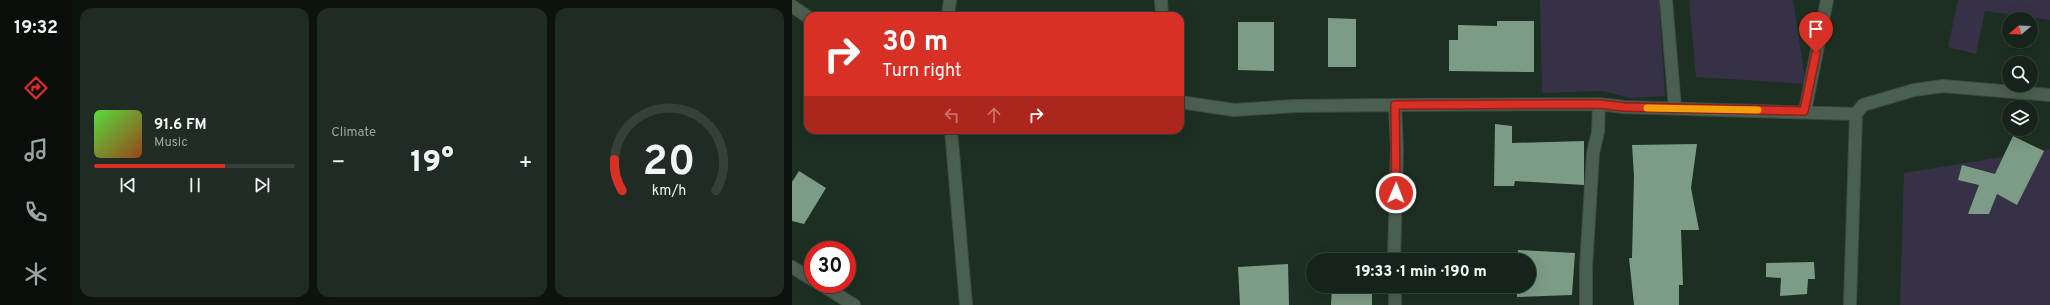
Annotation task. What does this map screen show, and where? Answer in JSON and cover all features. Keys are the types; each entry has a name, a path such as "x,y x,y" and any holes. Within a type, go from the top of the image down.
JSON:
{"street":[{"path":"948,12 950,0"},
{"path":"1161,0 1162,12"},
{"path":"1666,0 1675,108"},
{"path":"1804,111 1827,0"},
{"path":"792,6 804,14"},
{"path":"1850,305 1856,114 1863,105 1914,90 1943,86 2050,96"},
{"path":"1184,103 1234,110 1295,106 1599,104 1624,107 1804,111 1856,114"},
{"path":"1586,305 1586,267 1593,153 1598,132 1599,104"},
{"path":"1394,253 1397,150 1395,105"},
{"path":"951,134 966,305"},
{"path":"792,267 804,274"},
{"path":"835,293 854,305"},
{"path":"1395,293 1395,305"}],"shaded area":[{"path":"1540,0 1659,0 1665,96 1630,98 1603,91 1542,93"},
{"path":"1689,0 1793,0 1806,84 1696,77"},
{"path":"1958,0 2050,0 2050,20 2038,18 2038,12 2002,12 2002,13 1985,11 1976,54 1948,47"},
{"path":"2050,149 2050,305 1900,305 1904,173"}],"building":[{"path":"1328,18 1356,19 1356,67 1328,67"},
{"path":"1497,21 1534,21 1534,72 1449,71 1449,40 1458,40 1458,25 1497,26"},
{"path":"1238,22 1274,22 1274,71 1238,70"},
{"path":"1495,124 1512,126 1512,143 1584,141 1584,185 1515,181 1514,186 1494,186"},
{"path":"2013,136 2044,151 2017,205 1997,194 1989,214 1968,214 1979,185 1958,180 1962,165 1995,174"},
{"path":"1697,144 1691,188 1699,230 1681,230 1683,285 1679,285 1679,305 1634,305 1629,258 1632,258 1634,176 1632,145"},
{"path":"799,171 826,188 804,224 792,221 792,182"},
{"path":"1518,250 1575,253 1572,295 1517,297 1517,293 1536,293 1536,253 1518,253"},
{"path":"1814,262 1815,279 1808,279 1807,294 1780,296 1781,278 1766,277 1766,263"},
{"path":"1288,264 1289,305 1240,305 1238,267"},
{"path":"1332,293 1372,293 1372,305 1331,305"}],"slow traffic":[{"path":"1647,108 1758,110"}],"route":[{"path":"1396,193 1397,150 1395,105 1599,104 1624,107 1804,111 1816,53"}]}
